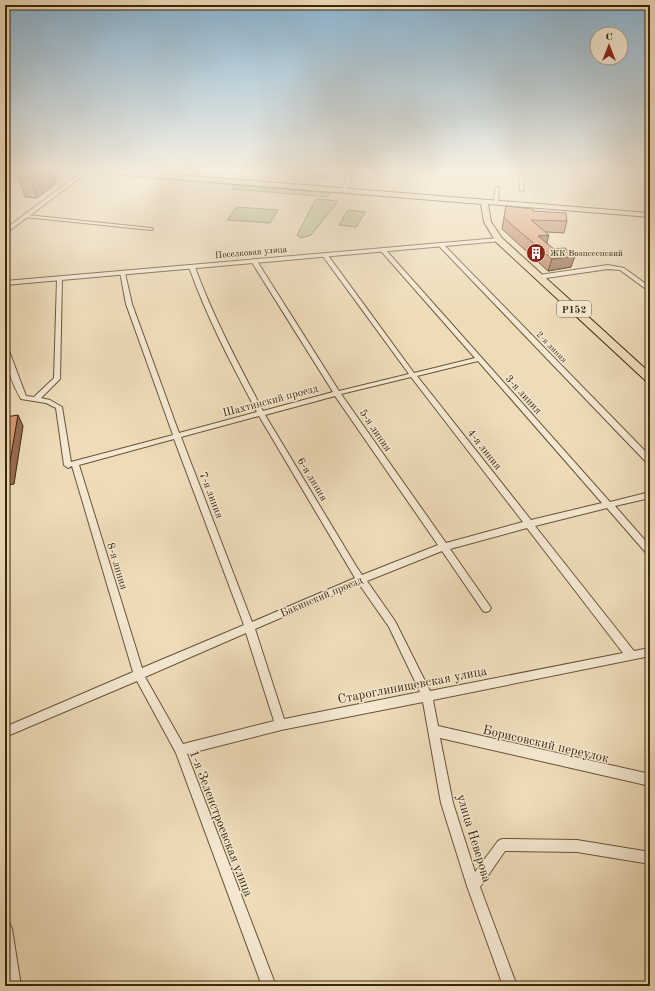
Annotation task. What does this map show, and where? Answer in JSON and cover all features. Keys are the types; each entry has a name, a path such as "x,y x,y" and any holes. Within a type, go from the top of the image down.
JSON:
{"main road":[{"name":"Р152","path":"484,218 491,231 499,240 650,379"}],"street":[{"path":"5,232 23,218"},
{"path":"49,218 151,228"},
{"path":"5,226 12,227"},
{"name":"Поселковая улица","path":"5,283 499,240"},
{"name":"2-я линия","path":"441,245 650,461"},
{"name":"3-я линия","path":"382,250 650,552"},
{"name":"4-я линия","path":"325,255 412,374 631,655"},
{"name":"5-я линия","path":"254,261 338,393 486,608"},
{"name":"6-я линия","path":"192,267 202,295 220,335 261,414 360,580 392,624 427,695"},
{"path":"539,277 608,267 622,269 650,290"},
{"name":"7-я линия","path":"122,273 129,304 249,626 281,725"},
{"path":"5,348 18,389 23,398 35,400 56,379 60,278"},
{"name":"Шахтинский проезд","path":"72,464 338,393 479,359"},
{"name":"8-я линия","path":"35,400 48,401 58,407 72,464 139,675"},
{"name":"Бакинский проезд","path":"5,732 249,626 443,547 529,524 650,495"},
{"name":"Староглинищевская улица","path":"180,750 281,725 650,652"},
{"name":"1-я Зеленстроевская улица","path":"139,675 180,750 269,986"},
{"name":"улица Неверова","path":"427,695 435,731 447,803 473,886 510,986"},
{"name":"Борисовский переулок","path":"435,731 549,759 650,780"},
{"path":"473,886 502,844 577,846 650,858"},
{"path":"5,929 14,986"}],"green space":[{"path":"228,218 273,218 270,223 227,220"},
{"path":"306,218 324,218 311,235 301,238 297,235"},
{"path":"343,218 361,218 356,227 339,225"}],"building":[{"path":"504,218 567,218 567,221 531,220 549,235 538,236 554,249 565,248 575,256 552,259"},
{"path":"18,415 8,473 5,474 5,417"}],"place":[{"name":"ЖК Вознесенский","path":"536,253"}]}
